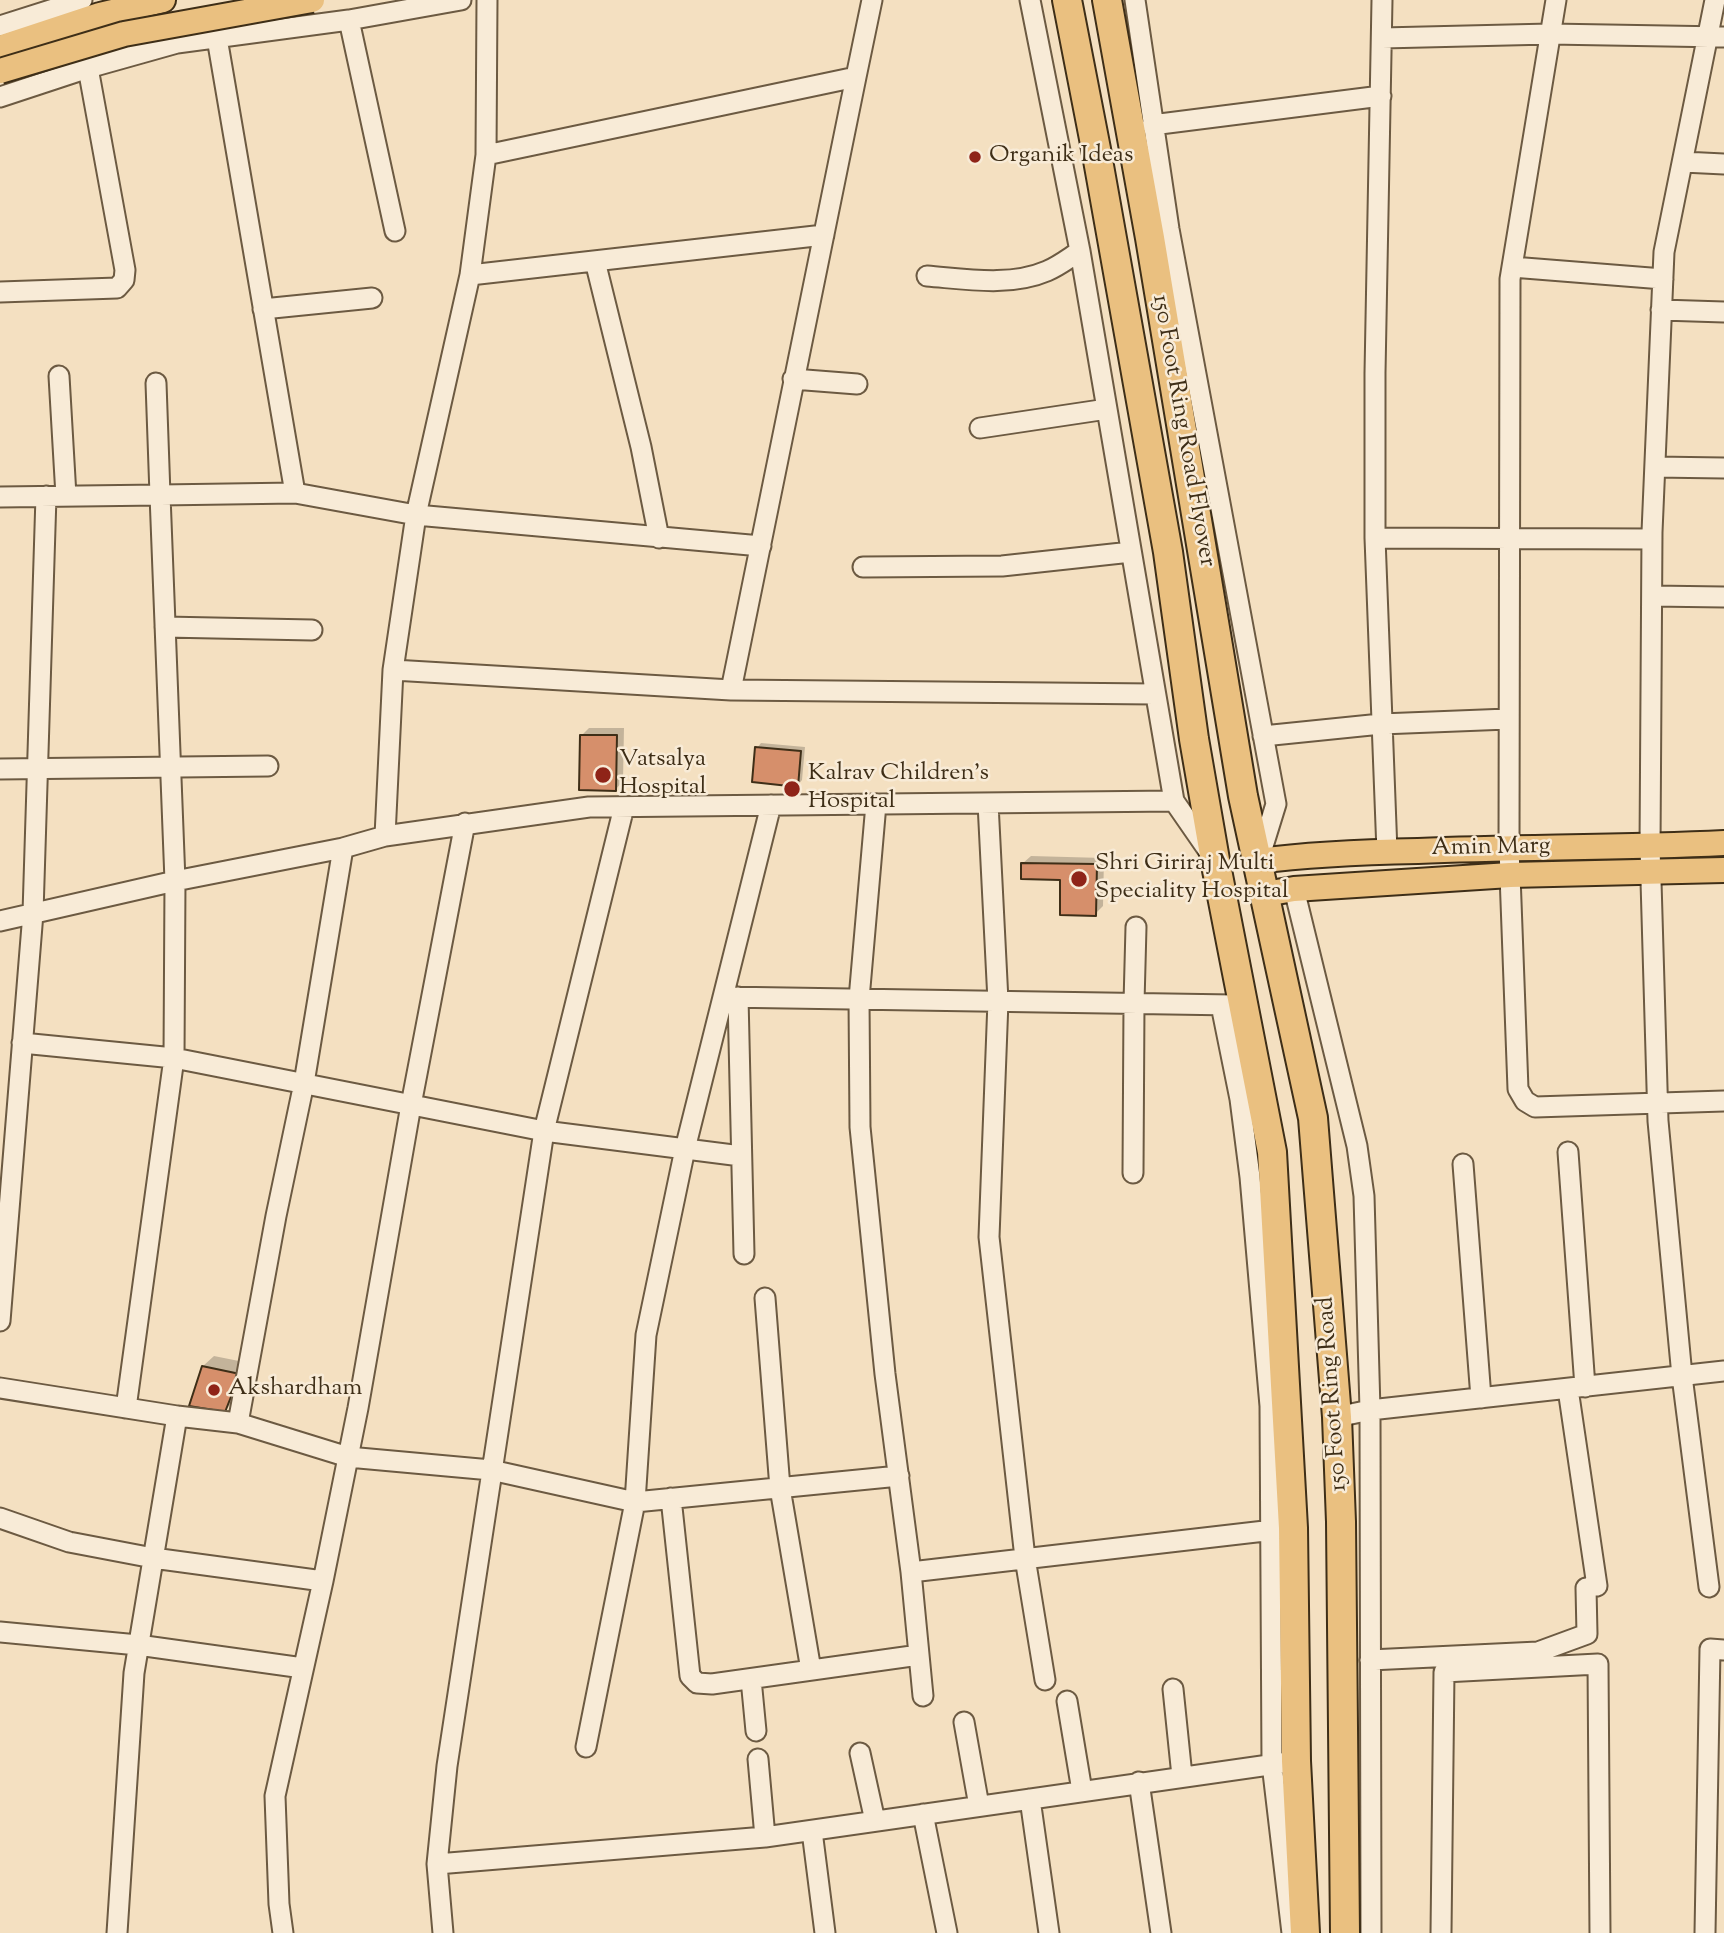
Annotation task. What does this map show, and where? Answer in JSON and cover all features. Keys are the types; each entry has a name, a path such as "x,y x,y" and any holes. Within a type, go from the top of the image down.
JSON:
{"highway":[{"name":"150 Foot Ring Road Flyover","path":"1067,0 1168,552 1194,739 1215,860"},
{"name":"150 Foot Ring Road Flyover","path":"1107,0 1150,238 1234,741 1258,861"},
{"name":"150 Foot Ring Road","path":"1215,860 1232,1005 1272,1152 1282,1529 1284,1763 1305,1933"},
{"name":"150 Foot Ring Road","path":"1258,861 1314,1118 1337,1418 1342,1563 1345,1933"}],"main road":[{"path":"0,48 100,15 163,0"},
{"path":"0,71 124,34 313,0"},
{"name":"Amin Marg","path":"1265,894 1294,889 1510,875 1651,859 1724,843"},
{"name":"Amin Marg","path":"1258,861 1286,857 1509,848 1651,859 1724,870"}],"street":[{"path":"0,26 82,0"},
{"path":"163,0 177,43"},
{"path":"0,97 177,43 349,20 461,0"},
{"path":"385,836 393,670 416,515 470,275 486,155 487,0"},
{"path":"731,690 873,0"},
{"path":"1030,0 1080,251 1174,801 1215,860"},
{"path":"1135,0 1168,229 1276,804 1258,861"},
{"path":"1382,0 1375,373 1375,538 1387,852"},
{"path":"1556,0 1510,279 1509,848 1518,1089 1525,1101 1535,1107 1724,1101"},
{"path":"1709,1587 1682,1376 1657,1103 1651,859 1652,539 1664,252 1683,162 1716,37 1715,0"},
{"path":"349,20 395,231"},
{"path":"1382,38 1550,34 1716,37"},
{"path":"217,38 295,493"},
{"path":"0,292 117,288 124,280 125,270 88,68"},
{"path":"486,155 856,77"},
{"path":"1152,125 1381,96"},
{"path":"1683,162 1724,164"},
{"path":"470,275 824,235"},
{"path":"927,276 983,281 1027,278 1048,271 1080,251"},
{"path":"595,261 641,447 659,538"},
{"path":"1511,267 1663,279"},
{"path":"263,309 372,298"},
{"path":"1661,310 1724,312"},
{"path":"59,376 66,496"},
{"path":"793,379 857,384"},
{"path":"126,1408 174,1058 175,881 156,383"},
{"path":"980,428 1107,409"},
{"path":"1655,467 1724,468"},
{"path":"0,497 295,493 416,515 761,545"},
{"path":"0,1321 10,1072 22,1043 33,913 46,496"},
{"path":"1375,538 1652,539"},
{"path":"863,567 1002,566 1131,552"},
{"path":"1652,596 1724,597"},
{"path":"165,627 312,630"},
{"path":"393,670 731,690 1155,694"},
{"path":"1263,736 1381,724 1508,719"},
{"path":"0,769 268,766"},
{"path":"0,921 175,881 343,848 385,836 589,807 1174,801"},
{"path":"988,803 998,1001 989,1237 1025,1558 1045,1680"},
{"path":"876,804 859,999 860,1127 885,1374 911,1572 923,1696"},
{"path":"586,1747 635,1502 646,1335 685,1149 730,997 771,805"},
{"path":"443,1933 437,1864 447,1766 544,1131 624,807"},
{"path":"284,1933 279,1904 275,1796 348,1457 465,823"},
{"path":"238,1423 276,1216 304,1083 343,848"},
{"path":"1294,889 1357,1146 1364,1196 1370,1410 1371,1933"},
{"path":"1133,1173 1136,927"},
{"path":"730,997 1232,1005"},
{"path":"730,997 741,1156 744,1254"},
{"path":"22,1043 174,1058 544,1131 741,1156"},
{"path":"1370,1661 1538,1652 1587,1634 1591,1587 1577,1388 1568,1152"},
{"path":"1463,1164 1481,1398"},
{"path":"765,1297 780,1488 811,1670"},
{"path":"1337,1418 1370,1410 1724,1371"},
{"path":"0,1388 238,1423 348,1457 491,1470 635,1502 899,1476"},
{"path":"117,1933 134,1673 177,1416"},
{"path":"671,1498 690,1676 697,1683 712,1684 919,1655"},
{"path":"0,1518 69,1542 153,1558 323,1581"},
{"path":"911,1572 1282,1529"},
{"path":"0,1632 138,1645 303,1668"},
{"path":"1704,1933 1710,1649 1724,1650"},
{"path":"1441,1933 1444,1672 1598,1664 1600,1933"},
{"path":"751,1679 756,1731"},
{"path":"1172,1689 1182,1776"},
{"path":"1067,1701 1082,1791"},
{"path":"964,1722 979,1806"},
{"path":"860,1753 875,1821"},
{"path":"758,1759 765,1838"},
{"path":"437,1864 765,1838 1284,1763 1292,1933"},
{"path":"1139,1782 1161,1933"},
{"path":"1030,1799 1049,1933"},
{"path":"923,1814 947,1933"},
{"path":"811,1831 825,1933"}],"building":[{"path":"580,735 617,735 616,791 579,790"},
{"path":"755,747 801,751 798,787 752,782"},
{"path":"1021,863 1097,864 1096,916 1060,915 1060,880 1021,879"},
{"name":"Akshardham","path":"202,1366 240,1374 225,1412 189,1406"}],"place":[{"name":"Organik Ideas","path":"975,157"},
{"name":"Vatsalya Hospital","path":"603,775"},
{"name":"Kalrav Children's Hospital","path":"792,789"},
{"name":"Shri Giriraj Multi Speciality Hospital","path":"1079,879"},
{"name":"Akshardham","path":"214,1390"}]}
